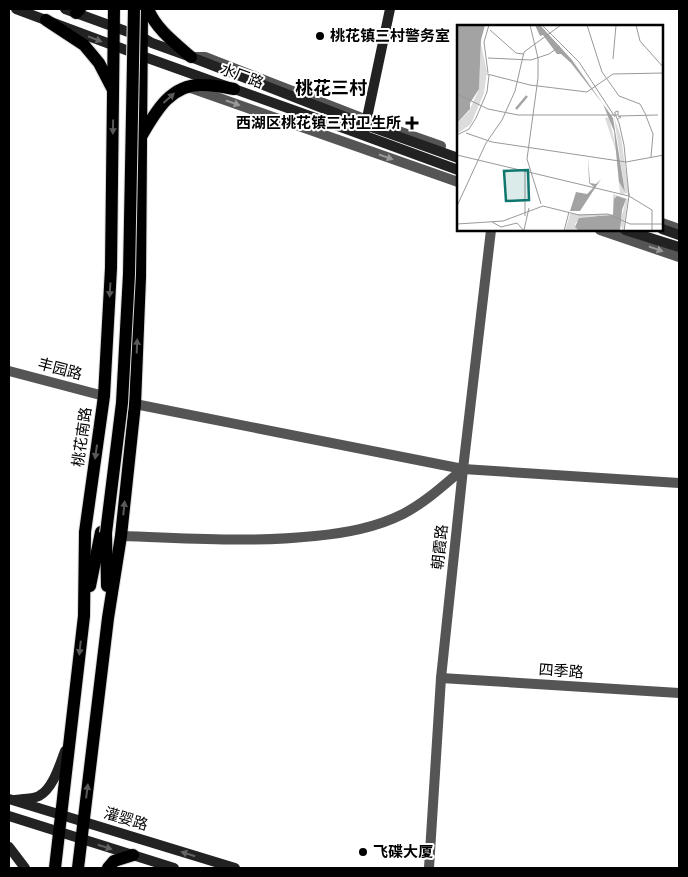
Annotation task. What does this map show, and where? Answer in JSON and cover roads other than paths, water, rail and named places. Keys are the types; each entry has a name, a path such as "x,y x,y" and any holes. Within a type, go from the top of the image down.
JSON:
{"main road":[{"name":"桃花南路","path":"55,868 84,616 85,532 104,396 111,268 114,9"},
{"path":"108,618 104,532 117,402 123,272 130,9"},
{"path":"84,616 104,532 122,403 129,274 134,9"},
{"path":"78,868 108,618 121,536 135,404 140,277 142,9"},
{"path":"148,9 168,38 191,57"},
{"path":"46,20 84,46 99,63 113,92"},
{"path":"141,137 154,113 171,95 184,87 202,85 234,89"},
{"path":"108,868 114,861 132,856"}],"street":[{"name":"水厂路","path":"16,9 234,89 366,127 457,158"},
{"path":"390,9 366,127 457,153"},
{"name":"水厂路","path":"74,10 366,127 457,170"},
{"path":"187,87 457,182"},
{"path":"663,224 679,229"},
{"path":"663,229 679,234"},
{"name":"朝霞路","path":"428,868 441,678 491,231"},
{"path":"603,231 679,257"},
{"path":"627,231 679,247"},
{"name":"丰园路","path":"9,371 104,396"},
{"path":"135,404 463,469 679,483"},
{"path":"121,536 231,540 287,539 344,533 375,526 403,514 431,497 463,469"},
{"name":"四季路","path":"441,678 679,693"},
{"path":"10,800 38,797 43,792 52,781 58,769 71,736"},
{"name":"灌婴路","path":"10,800 235,868"},
{"path":"9,816 174,868"},
{"path":"9,847 25,868"}],"place":[{"name":"桃花镇三村警务室","path":"320,36"},
{"name":"西湖区桃花镇三村卫生所","path":"412,123"},
{"name":"飞碟大厦","path":"363,852"}],"district":[{"name":"桃花三村","path":"331,88"}]}
